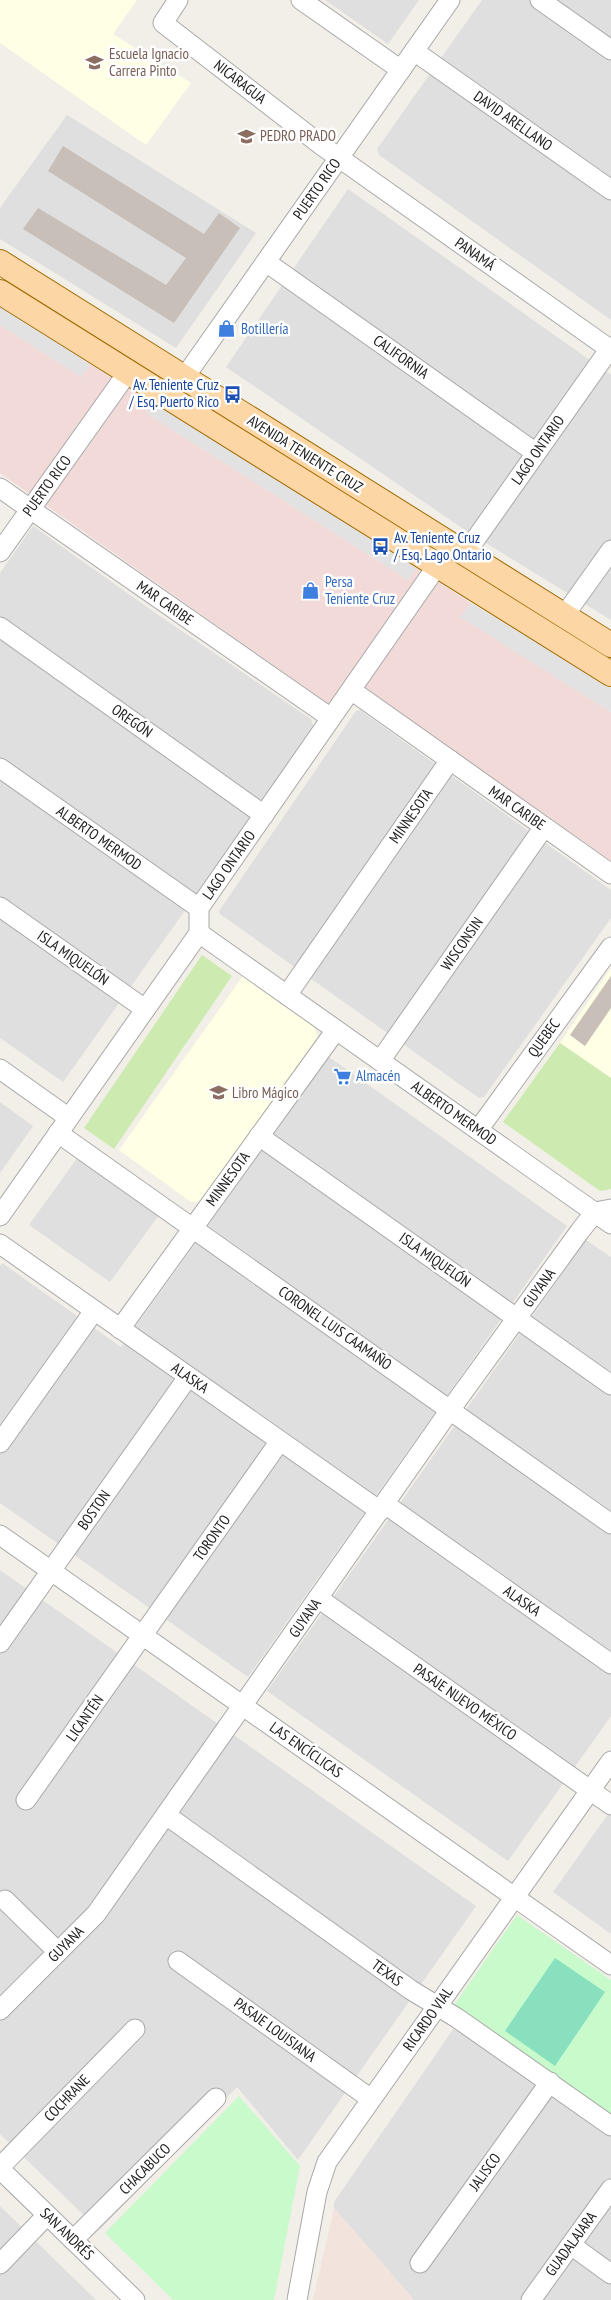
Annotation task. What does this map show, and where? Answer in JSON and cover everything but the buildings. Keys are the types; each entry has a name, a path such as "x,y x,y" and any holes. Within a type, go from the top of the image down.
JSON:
{"main road":[{"name":"AVENIDA TENIENTE CRUZ","path":"0,262 611,645"},
{"name":"AVENIDA TENIENTE CRUZ","path":"0,292 611,674"}],"street":[{"name":"NICARAGUA","path":"178,0 163,23 340,157"},
{"path":"301,0 401,70"},
{"name":"PUERTO RICO","path":"184,378 450,0"},
{"path":"540,0 611,50"},
{"name":"DAVID ARELLANO","path":"414,51 611,190"},
{"name":"PANAMÁ","path":"340,157 610,349"},
{"name":"CALIFORNIA","path":"266,262 536,453"},
{"name":"LAGO ONTARIO","path":"465,554 610,349"},
{"name":"PUERTO RICO","path":"0,552 128,372"},
{"name":"MAR CARIBE","path":"0,488 331,718"},
{"path":"564,616 611,550"},
{"name":"LAGO ONTARIO","path":"199,933 198,908 437,566"},
{"name":"OREGÓN","path":"0,627 264,815"},
{"name":"MAR CARIBE","path":"351,690 611,874"},
{"name":"MINNESOTA","path":"286,995 450,760"},
{"name":"ALBERTO MERMOD","path":"0,768 198,908"},
{"name":"WISCONSIN","path":"380,1061 544,827"},
{"name":"ISLA MIQUELÓN","path":"0,907 145,1009"},
{"path":"0,1216 199,933"},
{"name":"ALBERTO MERMOD","path":"199,933 478,1130 603,1211 611,1224"},
{"name":"QUEBEC","path":"478,1130 611,947"},
{"name":"MINNESOTA","path":"120,1329 336,1030"},
{"name":"CORONEL LUIS CAAMAÑO","path":"0,1069 64,1125 193,1228 611,1524"},
{"name":"ISLA MIQUELÓN","path":"259,1136 611,1385"},
{"name":"GUYANA","path":"3,2001 58,1952 96,1914 450,1410 517,1318 603,1211"},
{"name":"ALASKA","path":"0,1244 280,1441 382,1507 611,1664"},
{"path":"0,1443 94,1311"},
{"name":"BOSTON","path":"0,1643 188,1377"},
{"name":"TORONTO","path":"143,1636 280,1441"},
{"name":"LAS ENCÍCLICAS","path":"0,1535 611,1965"},
{"name":"PASAJE NUEVO MÉXICO","path":"318,1598 611,1805"},
{"name":"LICANTÉN","path":"26,1800 143,1636"},
{"name":"RICARDO VIAL","path":"297,2300 323,2171 371,2099 611,1761"},
{"name":"TEXAS","path":"166,1815 403,1984 550,2082 611,2126"},
{"path":"5,1900 58,1952"},
{"name":"PASAJE LOUISIANA","path":"178,1961 371,2099"},
{"name":"COCHRANE","path":"0,2168 135,2029"},
{"name":"JALISCO","path":"420,2263 550,2082"},
{"name":"CHACABUCO","path":"73,2240 216,2098"},
{"name":"SAN ANDRÉS","path":"0,2168 73,2240 124,2296"},
{"name":"GUADALAJARA","path":"531,2300 611,2189"},
{"path":"0,2264 47,2215"},
{"path":"571,2245 611,2274"}],"shaded area":[{"name":"Escuela Ignacio Carrera Pinto","path":"0,0 137,0 113,34 191,83 146,145 0,43"},
{"path":"325,0 419,0 388,44"},
{"path":"482,0 611,0 611,320 379,155 377,149"},
{"path":"67,115 256,233 176,348 0,239 0,208"},
{"path":"348,189 611,375 611,620 462,528 226,367"},
{"path":"0,306 90,364 81,377 0,325"},
{"name":"Persa Teniente Cruz","path":"0,325 81,377 90,364 153,401 146,413 408,580 416,568 471,603 461,617 611,712 611,861 361,686 342,713 0,473"},
{"path":"153,401 416,568 408,580 146,413"},
{"path":"33,526 154,612 311,719 314,729 63,1082 0,1038 0,573"},
{"path":"471,603 611,688 611,712 460,617"},
{"path":"360,710 611,890 611,918 484,1097 479,1098 220,914 219,911 356,711"},
{"path":"611,968 611,1078 560,1043"},
{"name":"Libro Mágico","path":"243,976 313,1025 318,1037 199,1202 191,1202 119,1150"},
{"path":"329,1057 567,1226 248,1677 0,1503 0,1266 2,1263 121,1347"},
{"path":"0,1102 33,1126 0,1173"},
{"path":"78,1157 159,1215 110,1282 29,1225"},
{"path":"586,1240 611,1257 611,1716 508,1861 267,1691"},
{"path":"0,1570 476,1906 298,2160 237,2087 99,2230 0,2134"},
{"path":"611,1810 611,1934 553,1892"},
{"path":"458,2027 611,2136 611,2300 414,2300 334,2208 334,2202 454,2028"},
{"path":"0,2206 54,2259 96,2300 0,2300"},
{"path":"334,2208 414,2300 313,2300"}],"green space":[{"path":"202,955 232,976 114,1149 84,1128"},
{"path":"560,1043 611,1078 611,1189 600,1191 503,1122"},
{"path":"517,1915 611,1980 611,2118 452,2008"},
{"path":"555,1958 605,1992 555,2066 505,2031"},
{"path":"239,2096 300,2166 274,2300 173,2300 105,2233"}],"place":[{"name":"Escuela Ignacio Carrera Pinto","path":"95,63"},
{"name":"PEDRO PRADO","path":"246,136"},
{"name":"Botillería","path":"227,329"},
{"name":"Av. Teniente Cruz / Esq. Puerto Rico","path":"233,394"},
{"name":"Av. Teniente Cruz / Esq. Lago Ontario","path":"380,547"},
{"name":"Persa Teniente Cruz","path":"311,591"},
{"name":"Almacén","path":"342,1076"},
{"name":"Libro Mágico","path":"218,1093"}]}
